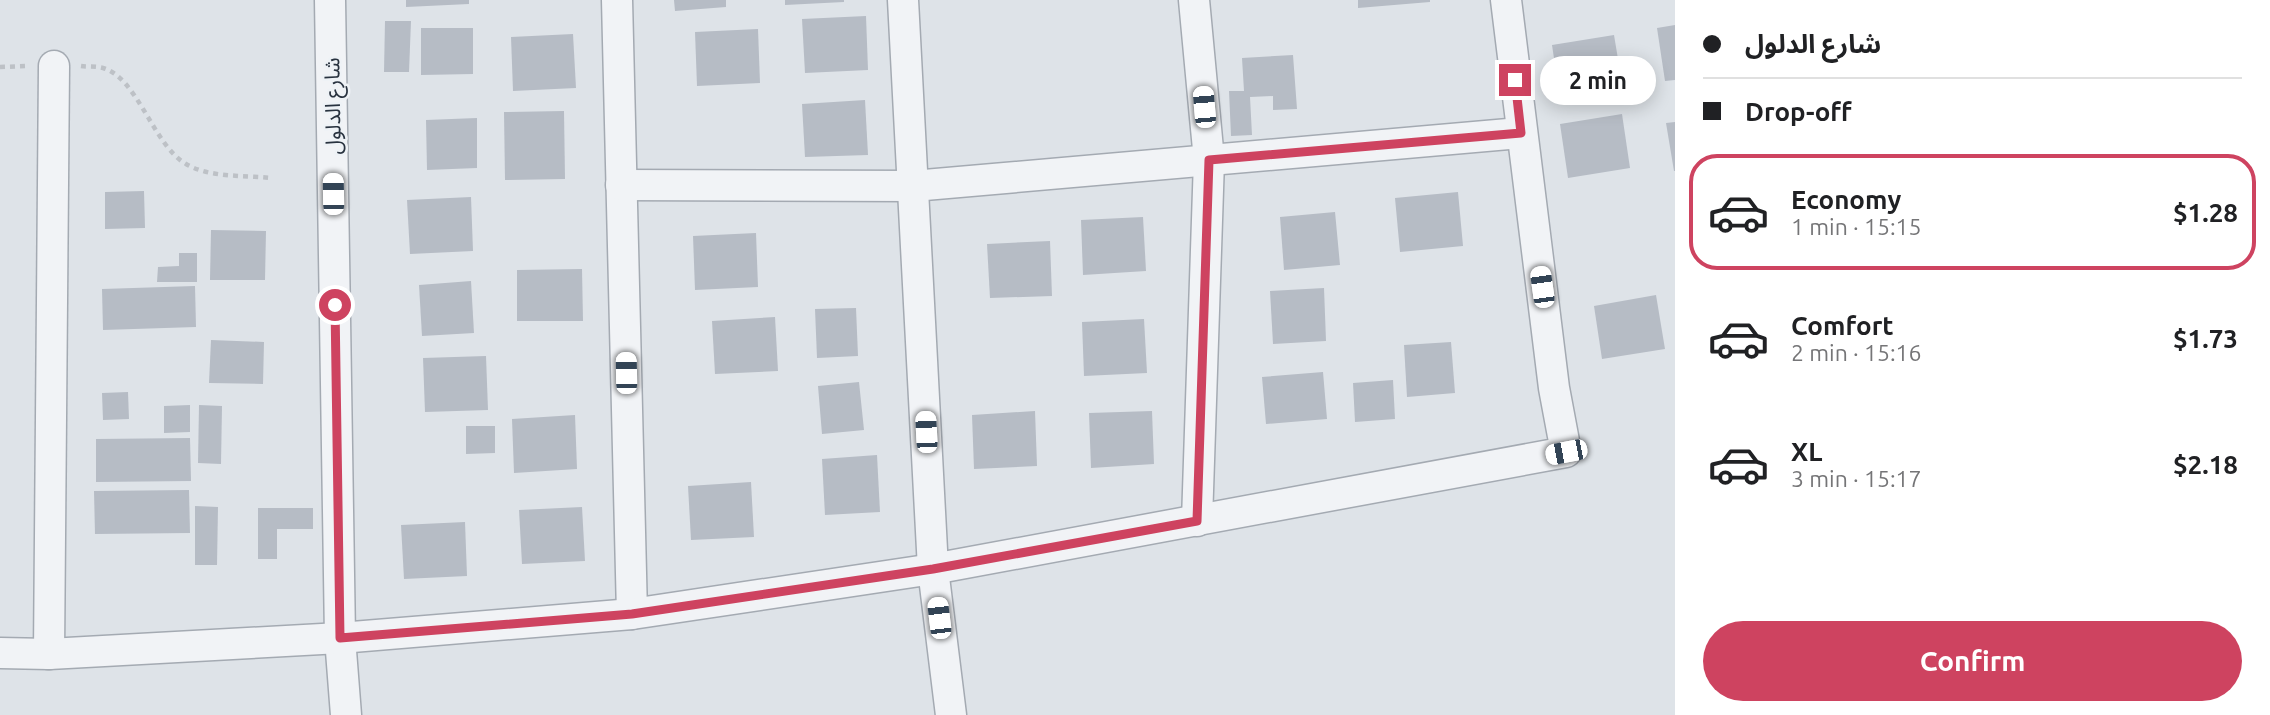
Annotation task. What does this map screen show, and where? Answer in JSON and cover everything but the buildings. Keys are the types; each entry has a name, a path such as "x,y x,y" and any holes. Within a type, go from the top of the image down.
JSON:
{"street":[{"name":"شارع الدلول","path":"330,0 340,638 346,715"},
{"path":"617,0 632,614"},
{"path":"903,0 933,569 951,715"},
{"path":"1194,0 1209,160 1197,521"},
{"path":"0,653 49,654 340,638 632,614 933,569 1566,452 1553,388 1506,0"},
{"path":"49,654 54,66"},
{"path":"621,185 913,186 1521,133"}],"path":[{"path":"0,67 101,67 120,78 169,148 186,164 206,171 271,178"}],"route":[{"path":"335,305 340,638 632,614 933,569 1197,521 1209,160 1521,133 1515,80"}]}
